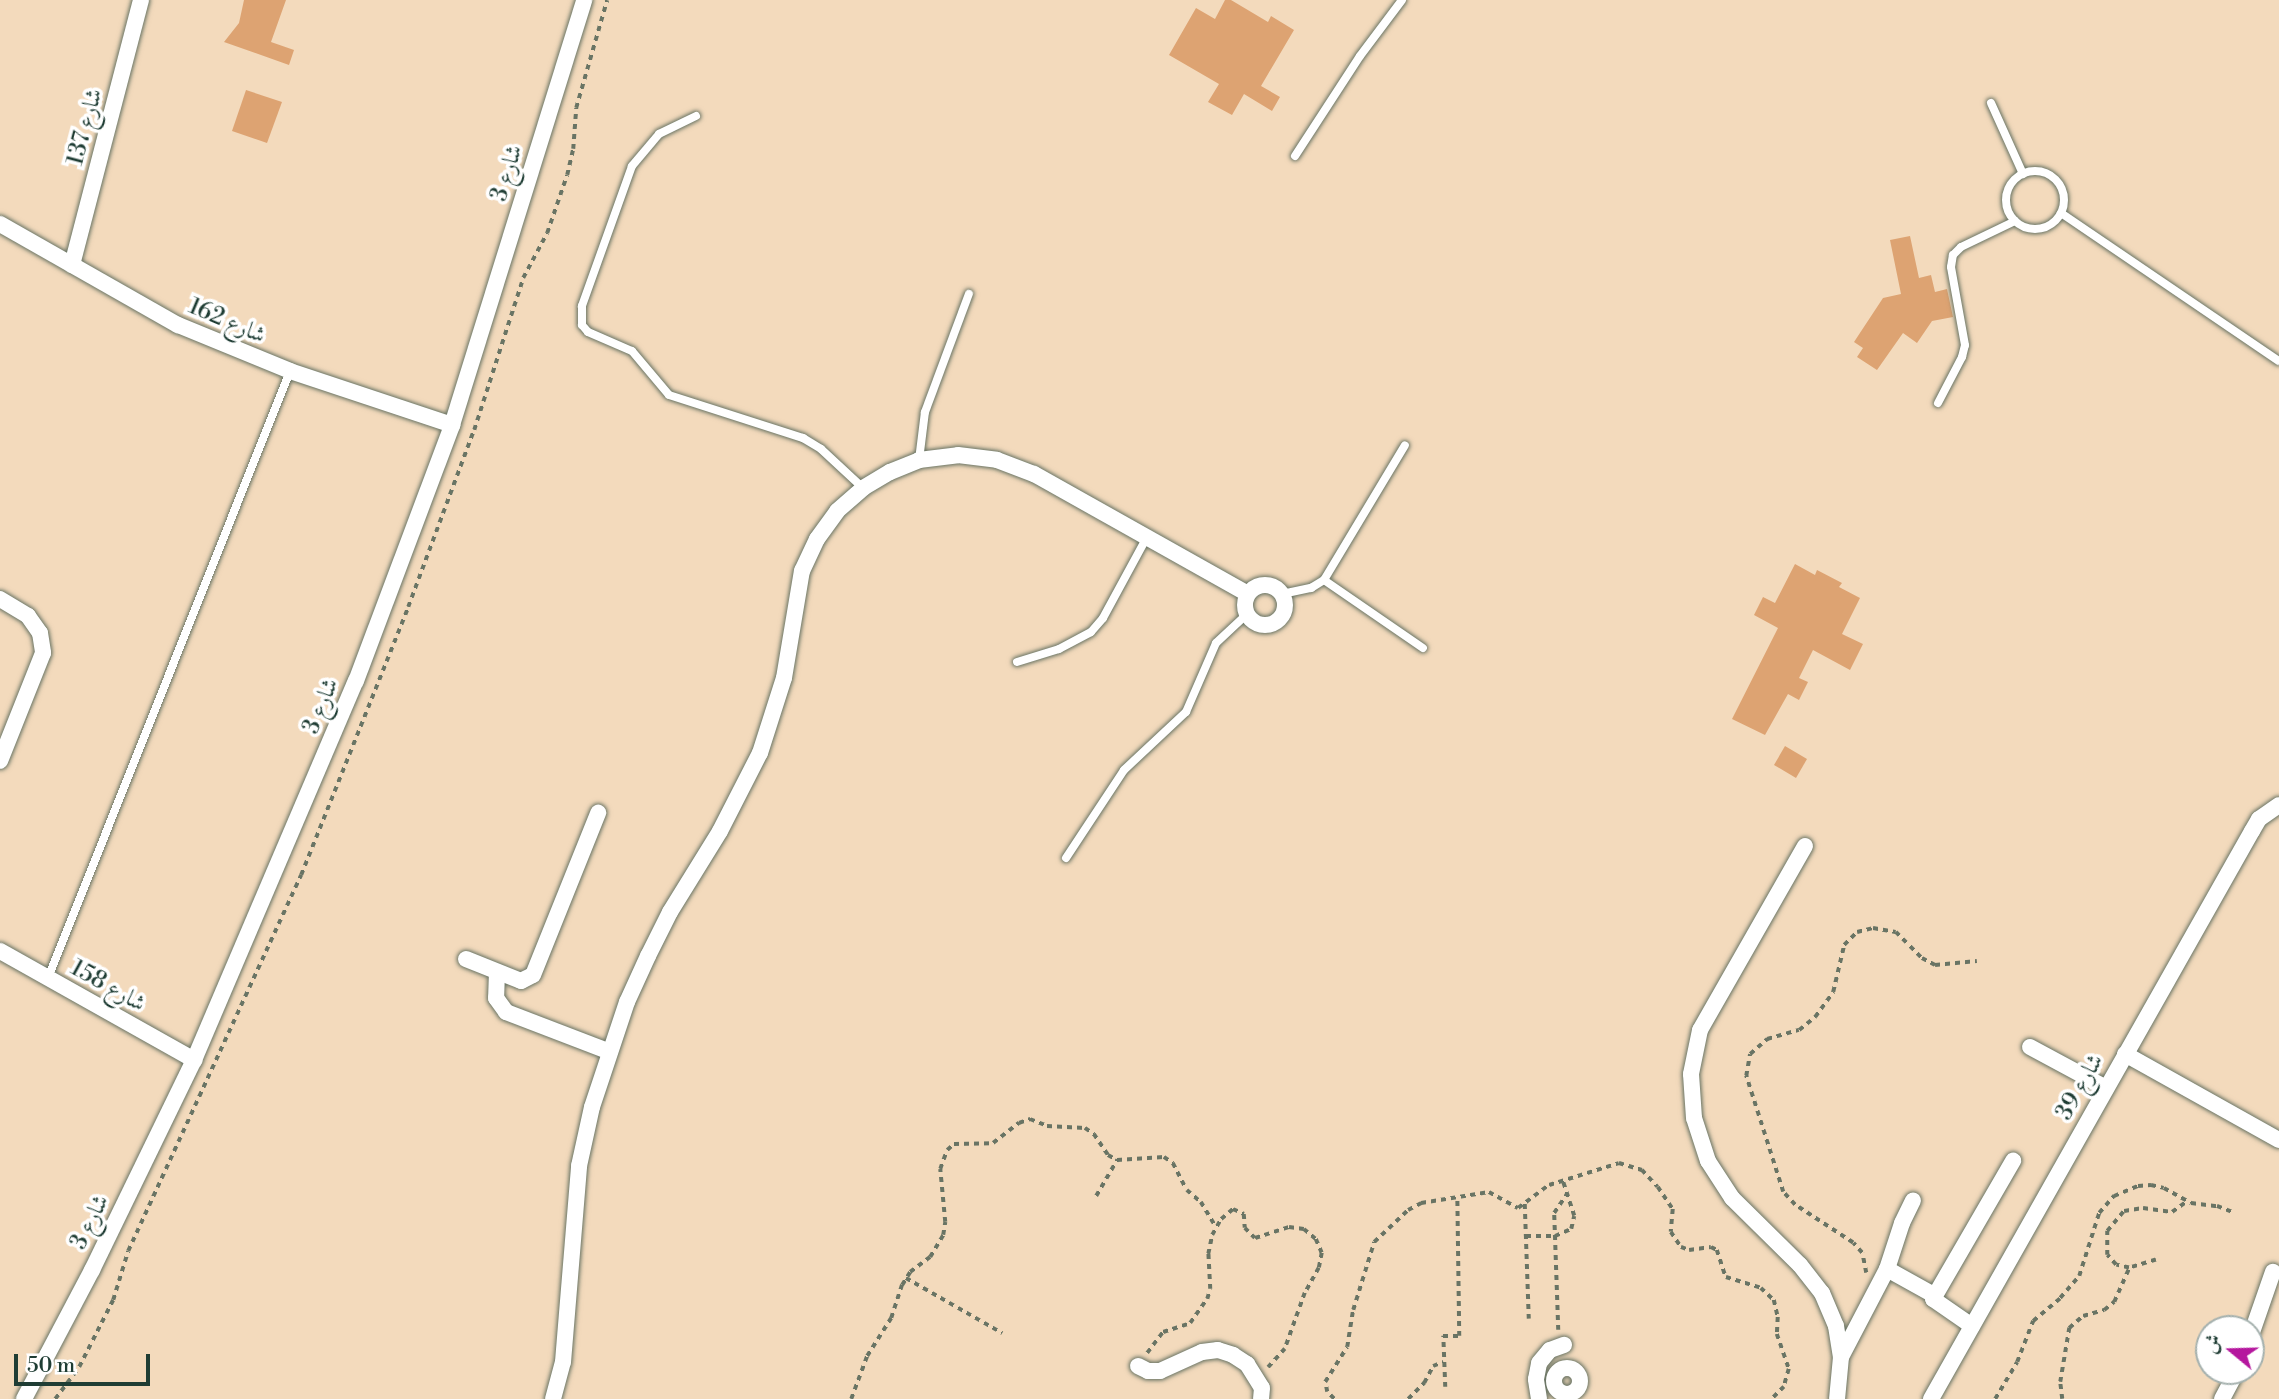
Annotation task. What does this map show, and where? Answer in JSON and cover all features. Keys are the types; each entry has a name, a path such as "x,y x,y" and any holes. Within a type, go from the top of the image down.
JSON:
{"street":[{"name":"شارع 137","path":"72,265 141,0"},
{"name":"شارع 3","path":"24,1399 92,1270 194,1060 356,681 452,425 584,0"},
{"name":"شارع 162","path":"0,224 178,325 290,371 452,425"},
{"path":"553,1399 563,1362 579,1166 592,1107 610,1052 653,945 720,831 760,752 784,678 802,571 817,539 837,511 863,488 890,471 919,460 958,455 997,460 1034,474 1248,594"},
{"path":"1265,584 1282,594 1285,606 1275,623 1255,623 1247,614 1248,594 1265,584"},
{"path":"0,599 28,615 40,633 43,653 0,761"},
{"name":"شارع 39","path":"1931,1399 2259,819 2279,805"},
{"path":"466,959 521,981 533,975 598,813"},
{"path":"1805,845 1700,1030 1691,1074 1694,1118 1708,1161 1732,1198 1800,1265 1822,1293 1836,1326 1841,1357 1837,1399"},
{"name":"شارع 158","path":"0,951 194,1060"},
{"path":"497,972 496,998 506,1012 610,1052"},
{"path":"2030,1046 2106,1088"},
{"path":"2125,1054 2279,1140"},
{"path":"1972,1326 1934,1302 1934,1296 2013,1161"},
{"path":"1841,1357 1888,1269 1902,1223 1913,1200"},
{"path":"1888,1269 1934,1296"},
{"path":"2258,1315 2273,1272"},
{"path":"1539,1399 1536,1371 1544,1355 1562,1343 1565,1369 1575,1371 1580,1381 1576,1391 1567,1396"},
{"path":"1138,1366 1148,1371 1160,1371 1202,1352 1218,1350 1247,1364 1262,1388 1261,1399"}],"lane":[{"path":"1295,156 1360,56 1402,0"},
{"path":"1991,103 2023,174"},
{"path":"696,116 659,134 632,166 582,306 582,325 588,332 632,352 669,395 803,438 821,449 863,488"},
{"path":"2039,172 2053,177 2064,198 2061,213 2043,228 2028,229 2015,221 2006,199 2011,184 2023,174 2039,172"},
{"path":"2061,213 2279,361"},
{"path":"1938,403 1962,357 1965,345 1951,267 1953,255 1962,247 2015,221"},
{"path":"919,460 925,412 970,294"},
{"path":"48,978 290,371"},
{"path":"1282,594 1311,588 1324,580 1405,445"},
{"path":"1017,663 1076,642 1091,632 1103,618 1147,537"},
{"path":"1324,580 1423,648"},
{"path":"1066,858 1124,770 1186,712 1216,643 1247,614"}],"path":[{"path":"1865,1278 1866,1265 1853,1243 1795,1205 1783,1192 1746,1076 1747,1065 1758,1045 1768,1038 1799,1030 1820,1012 1833,992 1844,945 1857,932 1873,928 1896,932 1922,958 1935,965 1977,961"},
{"path":"851,1399 867,1356 891,1318 906,1278 930,1257 943,1235 945,1222 940,1169 947,1150 954,1144 993,1143 1019,1123 1030,1119 1055,1127 1085,1128 1094,1134 1108,1155 1117,1160 1164,1157 1173,1163 1187,1190 1201,1202 1216,1227"},
{"path":"1096,1196 1117,1160"},
{"path":"1334,1399 1327,1392 1325,1382 1347,1347 1353,1310 1377,1236 1414,1206 1489,1192 1500,1196 1513,1208 1525,1204 1542,1188 1619,1163 1642,1170 1673,1209 1671,1233 1674,1241 1689,1250 1703,1246 1717,1250 1726,1277 1768,1293 1777,1308 1777,1334 1789,1369 1784,1387 1772,1399"},
{"path":"1526,1236 1555,1236 1566,1233 1574,1223 1562,1180"},
{"path":"1995,1399 2017,1362 2033,1321 2060,1298 2079,1276 2099,1213 2105,1203 2125,1190 2151,1185 2164,1188 2187,1201 2217,1206 2235,1213"},
{"path":"1562,1343 1555,1236 1556,1206 1567,1194"},
{"path":"1445,1387 1443,1336 1459,1336 1457,1197"},
{"path":"2156,1260 2129,1268 2116,1265 2107,1255 2105,1239 2111,1223 2124,1211 2133,1208 2172,1212 2187,1201"},
{"path":"1525,1204 1528,1319"},
{"path":"1138,1366 1156,1339 1171,1328 1190,1323 1207,1299 1210,1289 1208,1254 1216,1227 1227,1212 1239,1210 1244,1214 1249,1234 1263,1237 1289,1227 1304,1229 1316,1239 1322,1253 1319,1268 1305,1293 1285,1349 1278,1360 1256,1377"},
{"path":"2062,1399 2060,1382 2069,1328 2083,1316 2104,1310 2114,1302 2129,1268"},
{"path":"906,1278 1002,1333"},
{"path":"1408,1399 1424,1383 1433,1366 1444,1362"}],"building":[{"path":"244,0 286,0 271,42 294,50 289,65 224,42 239,23"},
{"path":"1225,0 1231,0 1268,22 1271,16 1294,30 1261,86 1280,97 1272,111 1244,94 1232,115 1208,102 1219,84 1169,55 1196,8 1215,19"},
{"path":"246,90 282,102 267,143 232,131"},
{"path":"1910,236 1919,278 1931,275 1935,292 1947,289 1953,317 1932,321 1917,343 1903,333 1877,370 1857,357 1863,348 1854,342 1883,298 1901,294 1890,240"},
{"path":"1795,564 1815,575 1817,570 1842,583 1839,587 1860,598 1842,634 1863,644 1850,670 1813,650 1799,678 1808,682 1799,700 1788,694 1765,735 1732,719 1778,628 1754,615 1763,597 1775,603"},
{"path":"1785,746 1807,759 1796,778 1774,765"}]}
